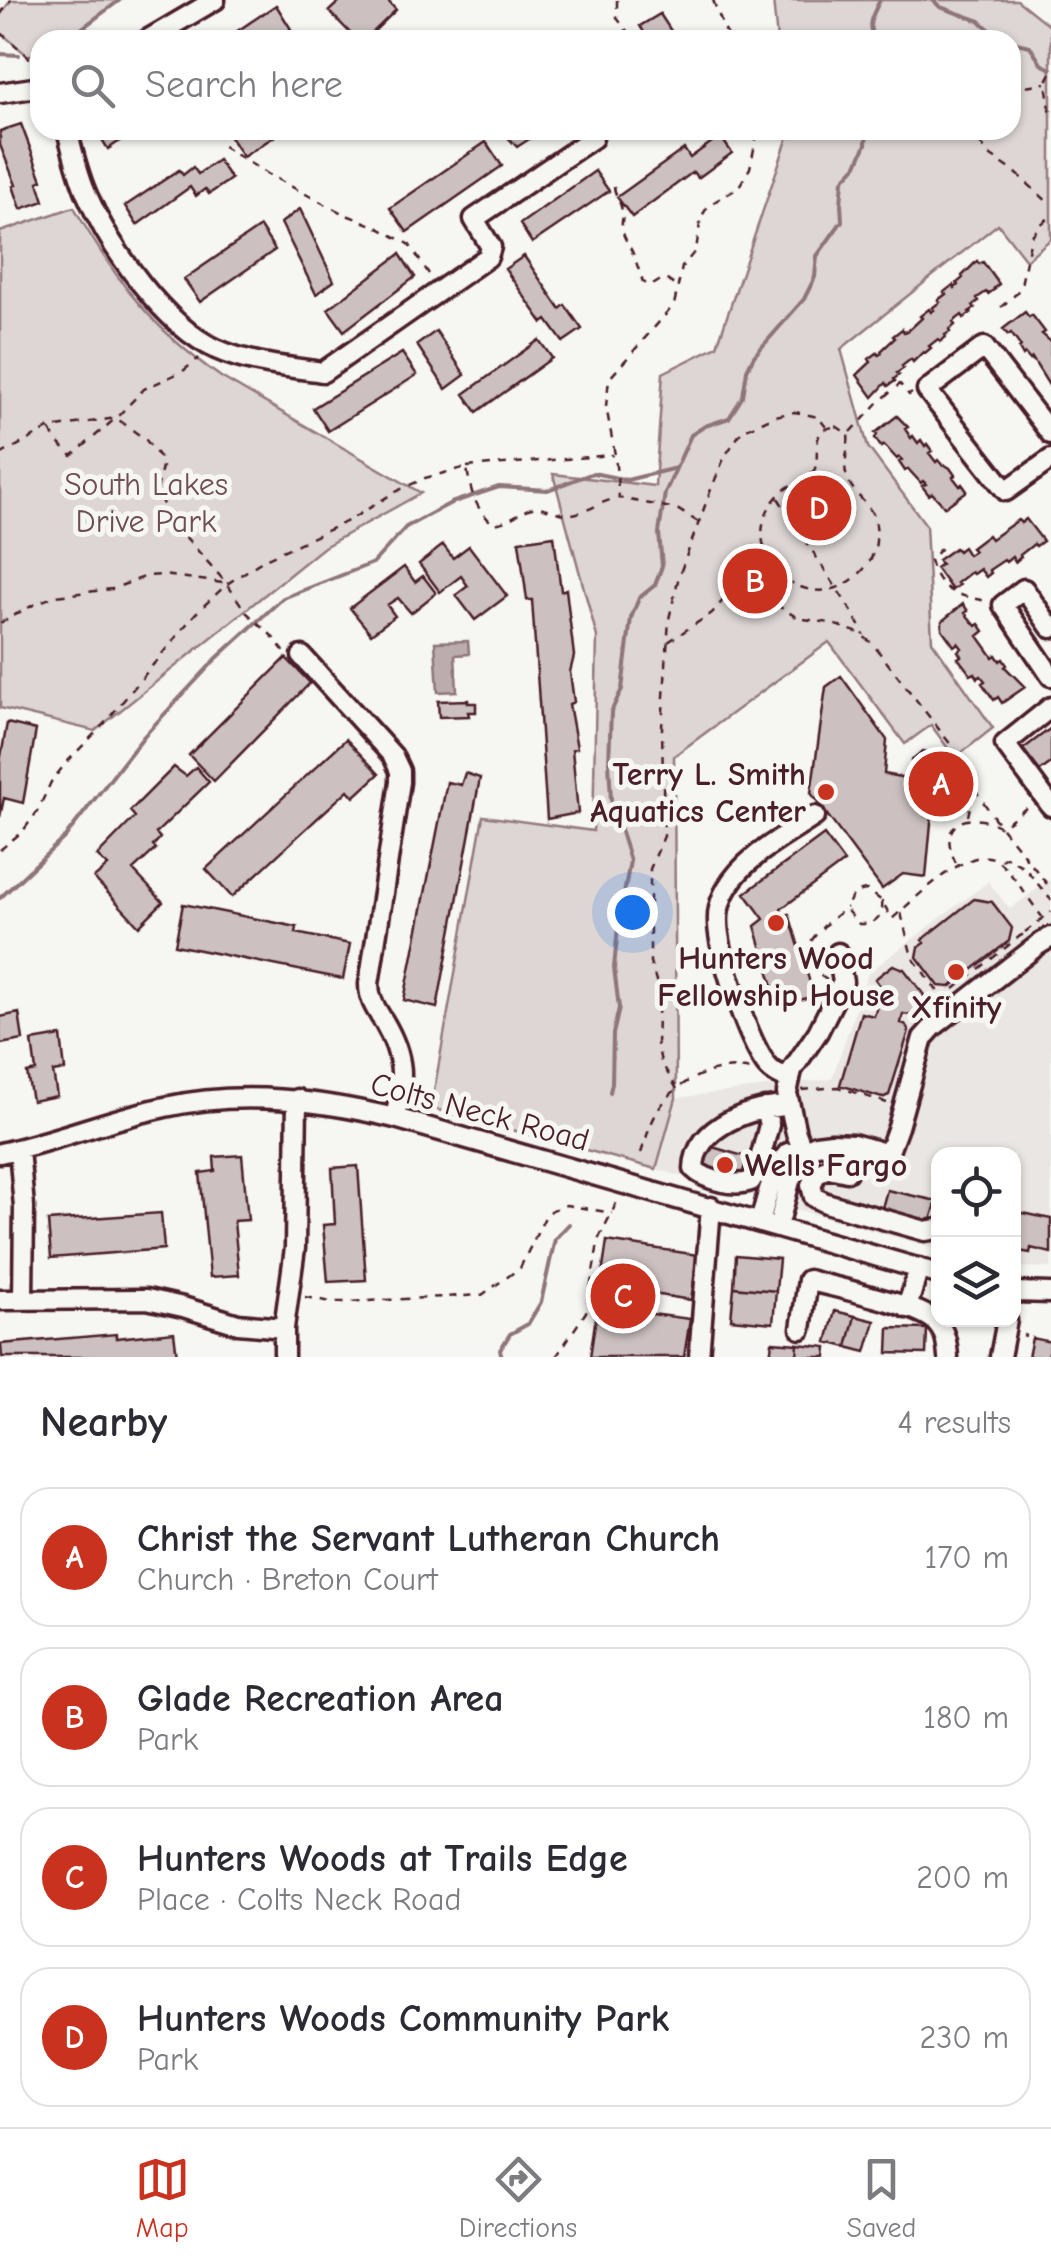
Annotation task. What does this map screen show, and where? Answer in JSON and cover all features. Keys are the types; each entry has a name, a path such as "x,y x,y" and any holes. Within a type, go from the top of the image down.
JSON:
{"street":[{"path":"165,30 215,0"},
{"path":"0,94 30,83"},
{"path":"70,140 87,196 108,234 146,289 179,324 214,348 267,363 322,372 488,257 492,247 474,219 590,140"},
{"path":"1051,434 984,346 927,390 1006,491 1051,459"},
{"path":"1051,628 1024,589 1002,605 1051,676"},
{"path":"302,656 385,746 400,770 369,984 372,1002 394,1041 402,1068 396,1118"},
{"path":"1047,800 1005,744 1051,707"},
{"path":"790,1093 766,1064 749,1031 721,948 718,917 724,892 738,872 815,816"},
{"path":"769,1224 780,1162 788,1153 832,1143 853,1144 888,1154 923,1038 932,1027 1051,937"},
{"path":"804,1152 796,1132 790,1093 792,1070 818,1032 843,982 838,952"},
{"path":"765,1108 769,1124 751,1181 741,1185 700,1175 694,1169 700,1144 716,1129 790,1093"},
{"name":"Colts Neck Road","path":"10,1151 176,1105 242,1097 297,1099 396,1118 931,1272"},
{"path":"284,1357 294,1248 297,1099"},
{"path":"10,1151 24,1207 22,1300"},
{"path":"847,1172 830,1168 817,1173 811,1184 814,1197 931,1230"},
{"path":"699,1357 710,1208"},
{"path":"907,1308 919,1268"},
{"path":"801,1329 808,1280 907,1308 936,1322 945,1333 948,1357"},
{"path":"1021,1292 1051,1293"},
{"path":"0,1300 147,1299 238,1324 284,1328"},
{"path":"1000,1357 1006,1327"}],"path":[{"path":"0,15 12,0"},
{"path":"617,0 617,18 626,30"},
{"path":"713,0 725,30"},
{"path":"0,32 30,60"},
{"path":"1051,73 1046,82 1051,116"},
{"path":"1021,86 1046,82"},
{"path":"221,140 225,148 271,176 409,244 429,274"},
{"path":"619,498 606,406 609,379 674,306 682,266 696,250 701,217 709,205 738,188 750,168 756,140"},
{"path":"979,140 991,156 1051,205"},
{"path":"614,187 622,207 622,228 643,282 651,286 664,278 678,288"},
{"path":"1001,307 1021,284 1031,237 1051,216"},
{"path":"50,428 55,440 72,456 144,389 183,371 200,356"},
{"path":"848,434 836,426 826,428 817,437 814,471 777,497 768,510 763,532 764,549 779,574 817,591 836,589 849,582 867,565 874,550 876,535 871,511 847,479 848,434 900,384 909,396 917,388 927,390"},
{"path":"677,1089 657,1044 659,990 650,962 650,869 664,836 662,726 669,618 679,576 724,456 742,431 775,416 796,412 818,417 826,428"},
{"path":"0,455 50,428 116,418 146,440 160,458 157,490 168,517 283,650"},
{"path":"0,850 23,831 66,763 104,724 194,614 227,584 265,560 350,520 425,478 467,467 615,454"},
{"path":"467,467 478,509 494,524 532,508 572,514 619,498 677,508 700,523"},
{"path":"777,497 865,638"},
{"path":"941,548 930,560 932,569 951,593 1002,605"},
{"path":"0,624 37,602 112,589 148,576 227,584"},
{"path":"668,643 712,613 734,592 744,591 798,618 859,633 872,643 962,759 958,764 1001,827 1051,889"},
{"path":"968,819 973,794 969,779"},
{"path":"1001,827 1047,800"},
{"path":"957,866 949,838 956,825 968,819 988,820 1001,827"},
{"path":"882,901 880,916 866,924 859,924 848,912 852,896 867,890 882,901 892,919 964,861 988,856 999,861 1043,918"},
{"path":"999,861 1006,858 1024,867 1051,900"},
{"path":"831,982 813,969 809,946 818,929 848,906"},
{"path":"901,912 912,957 942,998"},
{"path":"1020,936 1051,912"},
{"path":"642,1153 650,1125 664,1101 677,1089 727,1067 747,1068 760,1074"},
{"path":"790,1093 838,1087 891,1104"},
{"path":"556,1357 586,1312 599,1238 618,1202"},
{"path":"289,1290 312,1300 331,1302 482,1295 520,1268 545,1216 552,1210 566,1206 612,1213"}],"shaded area":[{"path":"468,641 469,654 455,655 457,691 438,692 435,642"},
{"path":"1051,879 1051,1268 1021,1267 1021,1147 931,1147 931,1247 656,1169 676,1098 832,1079 868,973 988,882 1010,909"}],"green space":[{"path":"11,0 120,0 81,30 30,30 28,56 0,32 0,15"},
{"path":"773,0 1017,0 1051,27 1051,239 1026,260 998,224 841,349 868,447 926,525 932,641 993,728 955,758 931,725 905,744 829,642 674,756 676,1098 656,1169 431,1108 483,816 593,831 597,637 553,474 655,486 663,373 717,346 787,140 1021,140 1021,30 776,30"},
{"name":"South Lakes Drive Park","path":"74,207 120,280 155,321 197,359 221,377 421,493 324,547 95,731 0,708 0,232"}],"building":[{"path":"341,0 387,0 396,10 375,30 347,30 329,11"},
{"path":"276,5 291,29 289,30 239,30"},
{"path":"660,14 670,30 643,30 640,26"},
{"path":"21,124 42,180 38,182 44,201 21,209 0,145 0,131"},
{"path":"102,140 121,140 108,149"},
{"path":"232,140 269,140 243,157"},
{"path":"715,140 723,140 732,153 698,178 693,172 632,217 617,197 684,149 690,158"},
{"path":"486,142 502,166 407,232 390,208"},
{"path":"218,160 231,179 209,194 205,189 196,196 190,187 137,225 125,206 179,170 183,175 193,167 198,174"},
{"path":"595,171 609,191 532,243 520,224"},
{"path":"300,209 334,281 316,294 281,223"},
{"path":"260,227 275,250 200,302 184,279"},
{"path":"400,254 415,277 344,331 328,309"},
{"path":"524,256 560,309 565,305 582,329 563,342 547,320 543,323 505,269"},
{"path":"977,261 983,262 999,284 977,298 975,308 953,322 955,325 946,337 902,366 895,381 888,386 886,383 873,397 857,375 871,362 869,359 882,353 902,329 908,331 920,316 934,310 944,292 953,285 955,288"},
{"path":"1025,312 1029,317 1032,315 1051,342 1050,387 1032,358 1023,356 1011,333 1008,335 1003,329"},
{"path":"436,331 465,375 446,389 417,345"},
{"path":"539,340 552,358 477,412 464,394"},
{"path":"402,353 417,375 328,431 313,408"},
{"path":"897,416 908,427 905,429 911,438 927,444 936,462 950,468 967,491 945,507 932,493 929,495 923,481 908,469 905,471 899,457 884,445 881,447 875,438 875,433"},
{"path":"1026,519 1043,541 1015,562 1012,557 1004,560 989,570 991,573 986,577 980,569 971,572 952,590 936,568 941,564 938,560 955,548 958,551 963,547 968,555 988,535 991,539 1018,520 1021,523"},
{"path":"554,536 561,591 566,589 574,656 570,672 574,702 569,704 577,748 572,749 578,813 547,819 532,600 527,600 519,541"},
{"path":"443,545 453,558 469,546 507,596 475,620 456,595 468,586 461,576 440,592 419,564"},
{"path":"404,567 415,582 423,576 436,593 411,613 398,598 387,605 395,616 371,634 350,608"},
{"path":"963,604 968,611 965,613 984,631 978,636 993,657 1003,659 1005,667 1025,687 1002,703 998,697 994,700 981,676 971,675 958,658 962,648 958,643 954,646 942,629 942,621"},
{"path":"286,658 310,683 214,781 189,755"},
{"path":"841,676 887,740 884,774 917,780 933,801 926,877 903,874 882,889 811,793 826,687"},
{"path":"438,701 476,703 476,712 468,712 469,716 439,717"},
{"path":"7,723 36,730 23,803 4,798 0,817 0,762"},
{"path":"1051,728 1051,763 1040,771 1023,749"},
{"path":"346,739 379,774 354,797 348,790 232,897 206,869"},
{"path":"922,751 958,758 954,774 968,794 952,806 935,803 911,770 912,760"},
{"path":"174,767 186,776 196,767 209,782 156,833 160,838 153,846 156,849 133,870 163,902 139,926 94,878 108,866 97,856 135,817 130,811"},
{"path":"465,773 480,778 437,1008 404,1000 447,782 461,785"},
{"name":"Hunters Wood Fellowship House","path":"824,835 844,862 781,909 783,916 789,914 814,996 779,1006 755,926 764,919 745,893"},
{"path":"974,899 992,902 1012,928 1009,941 950,987 939,986 917,957 919,947 925,943 922,940"},
{"path":"183,904 297,927 296,933 350,944 343,979 175,945"},
{"path":"893,965 904,969 924,995 923,1005 909,1015 903,1014 901,1023 909,1031 889,1095 882,1098 840,1085 861,1013 874,1016 882,988 875,979"},
{"path":"19,1013 23,1040 0,1044 0,1017"},
{"path":"61,1036 65,1070 53,1072 57,1096 32,1101 27,1073 36,1071 32,1041"},
{"name":"Wells Fargo","path":"709,1146 747,1157 740,1184 702,1173"},
{"path":"242,1155 248,1220 234,1221 239,1275 210,1277 200,1173 215,1171 214,1157"},
{"path":"358,1166 366,1280 328,1282 323,1225 335,1224 332,1168"},
{"path":"887,1190 931,1200 929,1226 881,1212"},
{"path":"161,1213 164,1249 51,1258 48,1221"},
{"path":"1021,1213 1051,1219 1051,1253 1031,1248 1030,1253 1021,1251"},
{"path":"607,1241 698,1255 691,1300 647,1293 644,1313 690,1319 684,1357 590,1357"},
{"path":"736,1255 779,1259 776,1291 734,1287"},
{"path":"734,1287 776,1291 773,1323 731,1319"},
{"path":"835,1311 855,1316 847,1347 827,1342"},
{"path":"855,1316 875,1321 866,1352 847,1347"},
{"path":"889,1328 927,1329 926,1354 888,1353"},
{"path":"174,1332 177,1357 2,1357 1,1344"},
{"path":"1032,1338 1051,1342 1048,1357 1028,1357"},
{"path":"772,1342 798,1344 797,1357 770,1357"},
{"path":"798,1344 827,1347 826,1357 797,1357"}],"waterway":[{"path":"80,30 120,0"},
{"path":"871,30 880,0"},
{"path":"933,0 940,7 980,21 990,30"},
{"path":"1021,44 1030,46 1041,64 1051,69"},
{"path":"0,54 19,55"},
{"path":"610,1092 613,1034 619,1008 614,968 630,861 611,800 611,712 622,689 631,618 639,598 655,585 662,566 659,533 665,493 691,435 729,418 743,396 747,370 754,356 804,299 815,277 817,256 842,221 843,180 857,165 866,140"},
{"path":"0,898 65,837 144,736 217,658 283,598 373,563 406,527 451,503 499,487 548,490 593,473 627,480 676,468"},
{"path":"502,1357 500,1350 510,1334 528,1324 541,1302 555,1239 569,1224"}],"place":[{"name":"Hunters Woods Community Park","path":"819,508"},
{"name":"Glade Recreation Area","path":"755,581"},
{"name":"Christ the Servant Lutheran Church","path":"941,784"},
{"name":"Terry L. Smith Aquatics Center","path":"826,792"},
{"name":"Hunters Wood Fellowship House","path":"776,923"},
{"name":"Xfinity","path":"956,972"},
{"name":"Wells Fargo","path":"725,1165"},
{"name":"Hunters Woods at Trails Edge","path":"623,1296"}]}
